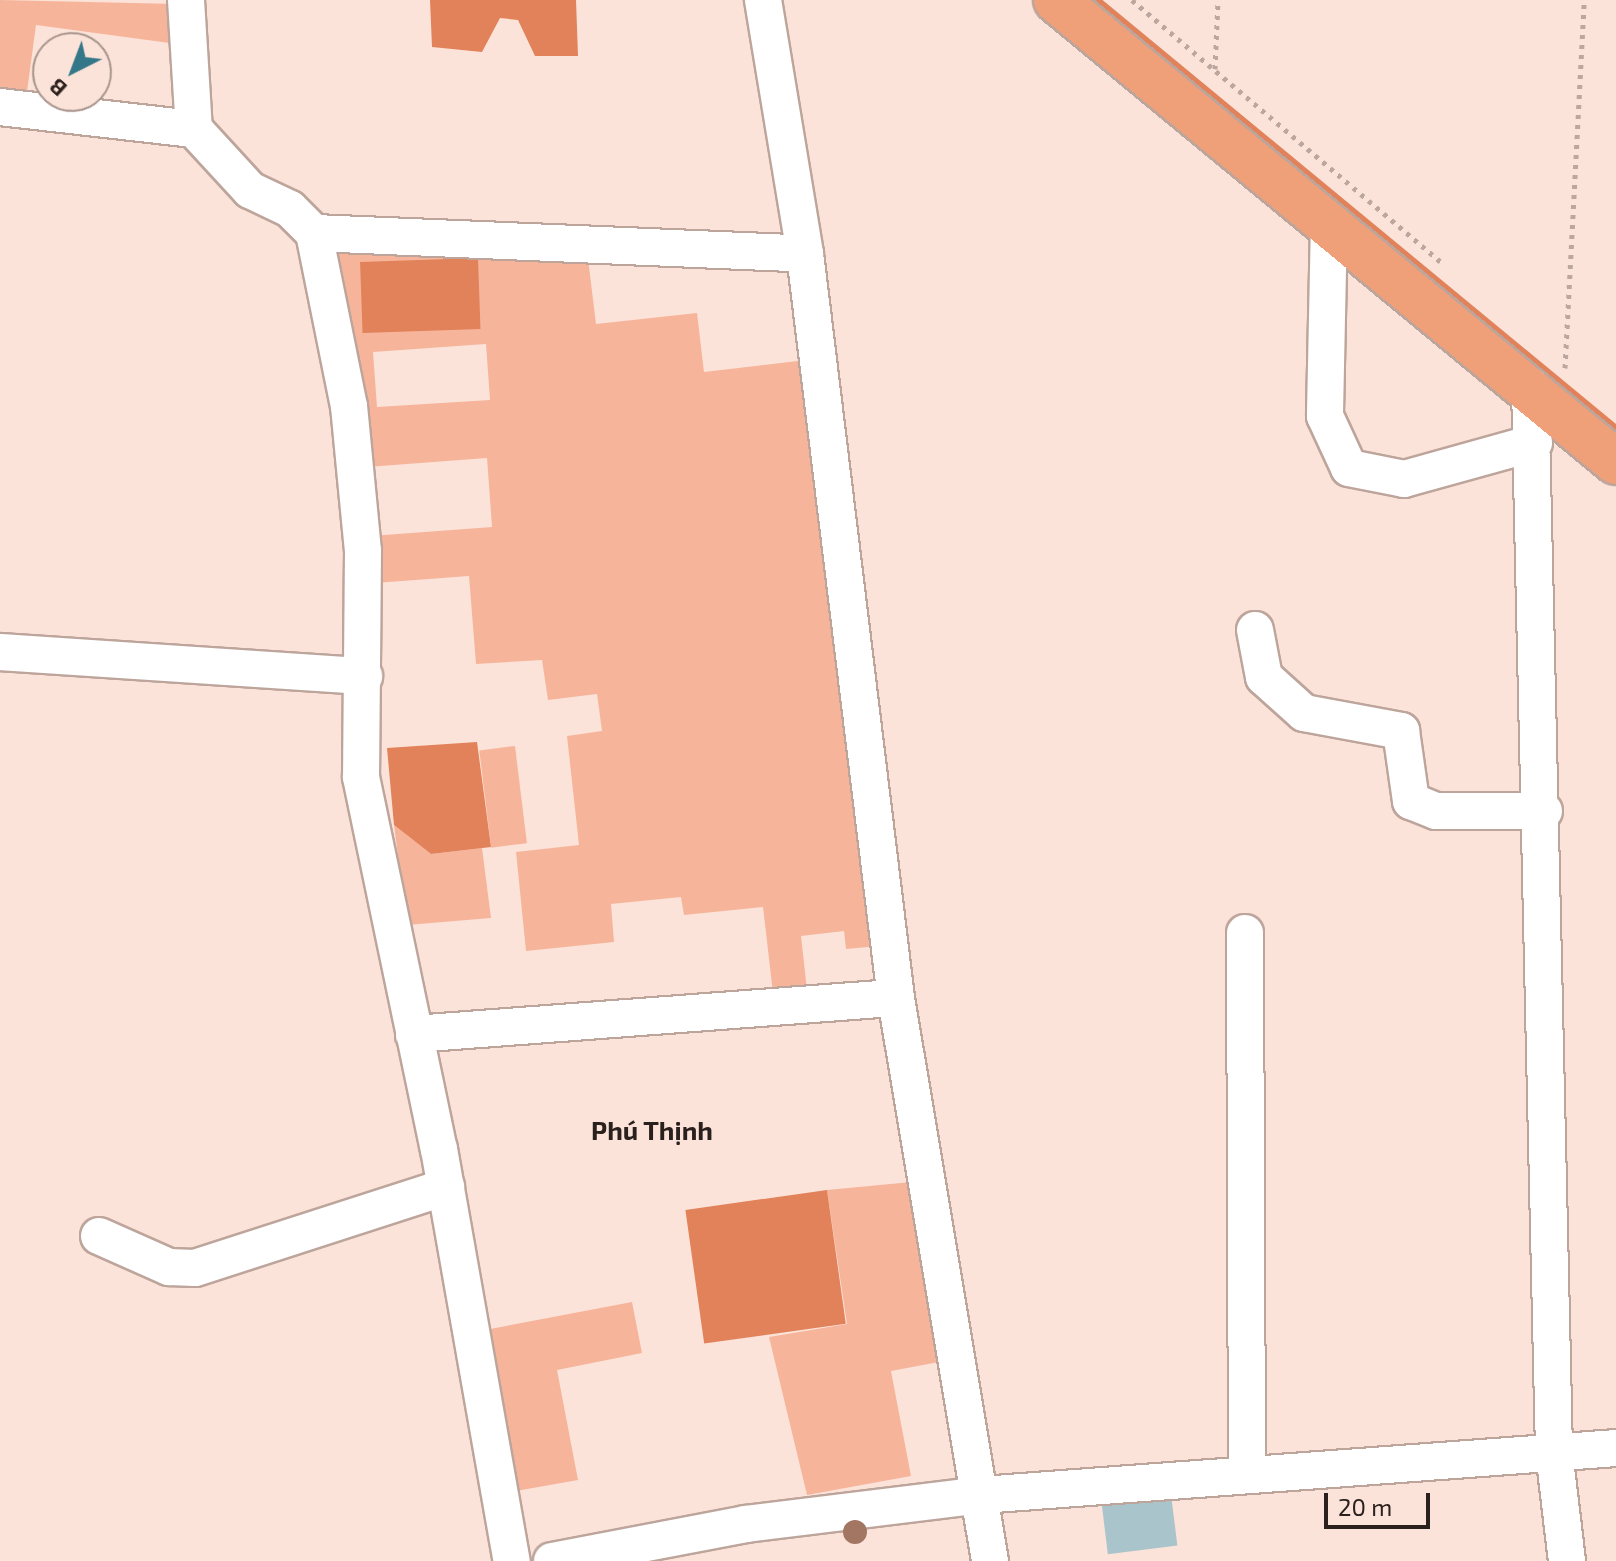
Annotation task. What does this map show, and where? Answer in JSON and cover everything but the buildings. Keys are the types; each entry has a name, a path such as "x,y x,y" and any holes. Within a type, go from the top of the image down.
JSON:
{"main road":[{"path":"1056,0 1329,222 1549,370 1616,462"}],"street":[{"path":"186,0 194,129 250,190 290,209 314,233 349,406 363,551 361,777 446,1187 512,1561"},
{"path":"763,0 805,254 896,998 990,1561"},
{"path":"0,107 194,129"},
{"path":"1329,222 1325,416 1332,444 1349,468 1404,479 1534,443"},
{"path":"314,233 805,254"},
{"path":"1549,370 1534,443 1544,811 1554,1452 1567,1561"},
{"path":"1255,630 1264,677 1304,713 1401,731 1411,801 1436,811 1544,811"},
{"path":"0,652 364,676"},
{"path":"1245,933 1247,1475"},
{"path":"414,1034 896,998"},
{"path":"99,1236 169,1267 195,1268 446,1187"},
{"path":"552,1561 746,1524 981,1495 1616,1448"}],"path":[{"path":"1132,0 1456,275"},
{"path":"1215,69 1218,0"},
{"path":"1575,377 1549,370 1584,0"}],"shaded area":[{"path":"0,0 177,4 177,44 112,35 112,32 36,25 35,32 32,32 26,99 0,96"},
{"path":"430,0 576,0 578,56 535,56 518,20 500,18 482,52 432,47"},
{"path":"330,241 587,250 596,324 697,313 704,372 806,360 879,946 846,949 844,931 801,936 808,999 774,1002 763,907 684,915 681,897 611,904 614,942 526,951 516,852 579,845 567,736 602,731 597,694 548,700 542,660 476,664 469,576 375,583 371,536 492,527 487,458 367,467","holes":["486,344 490,400 377,407 373,352"]},
{"path":"478,258 480,329 363,333 360,262"},
{"path":"477,742 491,847 431,854 394,825 387,748"},
{"path":"515,746 527,843 491,848 479,750"},
{"path":"394,825 431,854 482,848 491,918 407,925"},
{"path":"922,1181 955,1359 891,1371 911,1476 807,1495 769,1337 847,1324 827,1190"},
{"path":"827,1190 846,1324 704,1344 685,1210"},
{"path":"632,1302 642,1353 557,1370 578,1480 516,1491 485,1330"}],"waterway":[{"path":"1094,0 1616,431"}],"district":[{"name":"Phú Thịnh","path":"652,1130"}]}
